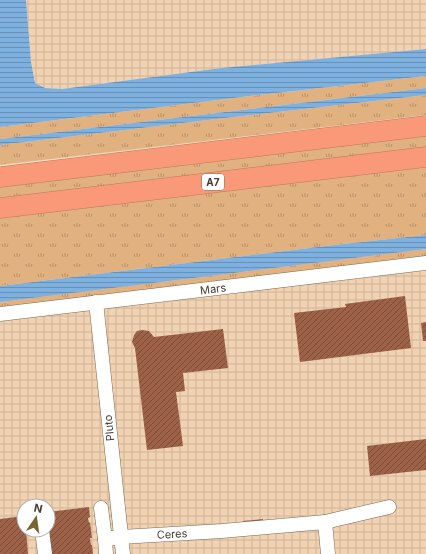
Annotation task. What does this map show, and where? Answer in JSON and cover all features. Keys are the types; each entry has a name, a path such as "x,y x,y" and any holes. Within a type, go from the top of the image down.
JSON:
{"highway":[{"path":"0,177 426,126"},
{"name":"A7","path":"0,208 426,156"}],"street":[{"name":"Mars","path":"0,314 426,263"},
{"name":"Pluto","path":"96,302 123,554"},
{"name":"Ceres","path":"105,539 325,522 389,507"},
{"path":"101,508 106,554"},
{"path":"325,522 328,554"},
{"path":"43,538 45,554"}],"shaded area":[{"path":"26,0 426,0 426,49 221,68 62,89 45,88 35,83 31,62"},
{"path":"426,242 426,554 0,554 0,293"}],"green space":[{"path":"426,76 426,88 0,139 0,127"},
{"path":"426,95 426,115 0,165 0,145"},
{"path":"426,131 426,149 0,199 0,182"},
{"path":"426,166 426,235 0,286 0,217"},
{"path":"426,249 426,258 0,309 0,302"}],"water":[{"path":"0,0 26,0 31,62 35,83 45,88 62,89 221,68 426,49 426,76 0,127"},
{"path":"426,88 426,95 0,145 0,139"},
{"path":"426,235 426,249 0,302 0,286"}],"building":[{"path":"405,296 411,348 300,362 294,313 346,307 345,304"},
{"path":"426,322 426,341 423,341 421,323"},
{"path":"223,329 228,368 183,373 185,391 176,392 183,446 147,450 135,348 132,342 134,335 137,331 142,330 149,331 154,337"},
{"path":"426,439 426,470 370,476 367,446"},
{"path":"89,507 90,517 88,518 89,523 90,522 92,538 90,538 93,554 48,554 48,538 56,538 56,511"},
{"path":"16,517 16,538 27,538 28,554 0,554 0,519"},
{"path":"263,519 263,525 244,527 243,521"}]}
